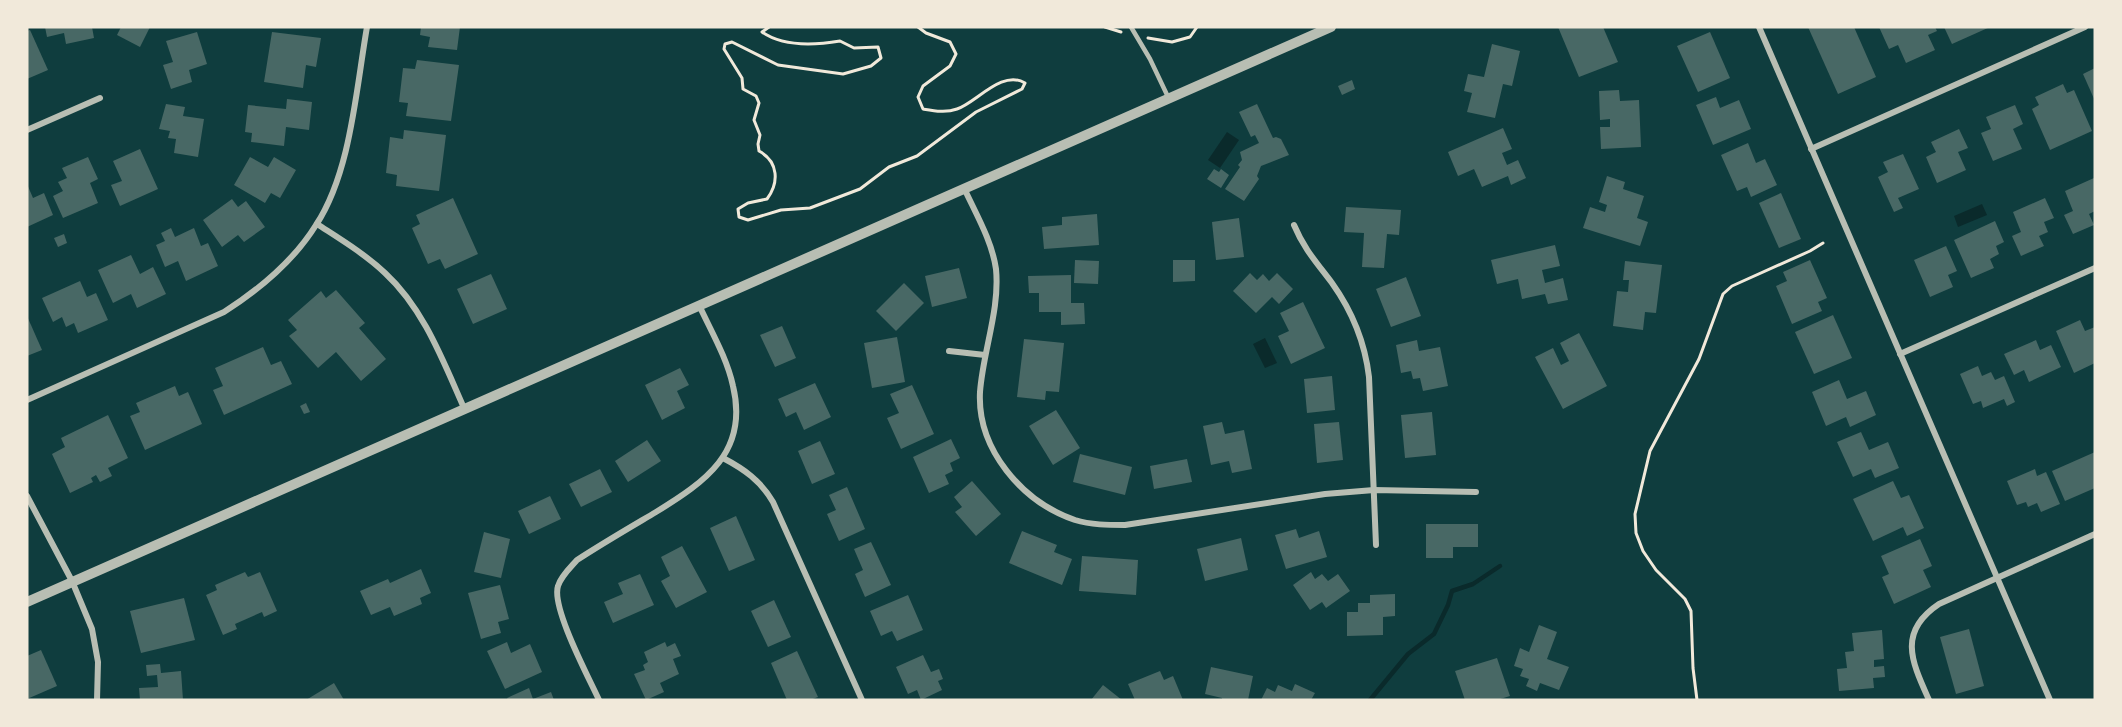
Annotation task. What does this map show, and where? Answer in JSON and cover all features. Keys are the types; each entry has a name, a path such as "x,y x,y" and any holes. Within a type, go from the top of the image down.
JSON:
{"street":[{"path":"27,400 224,312 245,299 284,265 317,224 336,183 343,162 367,27"},
{"path":"27,602 1331,27"},
{"path":"1759,27 2050,700"},
{"path":"1811,149 2085,27"},
{"path":"27,130 100,98"},
{"path":"964,188 988,239 996,268 995,298 980,392 987,433 999,460 1008,472 1032,496 1060,514 1093,524 1125,525 1301,497 1374,490 1476,492"},
{"path":"317,224 366,257 401,289 414,306 432,338 464,408"},
{"path":"1294,225 1305,249 1331,282 1349,311 1361,340 1369,377 1376,545"},
{"path":"1900,354 2095,268"},
{"path":"599,700 559,608 557,593 560,581 577,560 699,484 723,458 734,430 735,398 730,375 699,305"},
{"path":"949,351 985,355"},
{"path":"723,458 753,476 771,498 862,700"},
{"path":"27,496 86,612 96,642 97,700"},
{"path":"1929,700 1912,656 1911,643 1914,630 1921,619 1939,604 2095,534"}],"lane":[{"path":"1131,27 1169,99"}],"path":[{"path":"769,27 762,32 770,38 815,45 840,41 854,48 878,47 882,58 870,66 843,74 778,64 732,42 725,44 724,49 742,78 742,89 756,96 759,103 754,120 760,135 759,151 766,155 775,169 775,188 767,199 748,203 738,208 739,217 747,220 781,210 810,208 860,189 889,167 917,156 976,112 1022,89 1025,83 1021,80 998,82 958,109 942,112 923,109 918,97 923,86 950,66 956,54 950,42 926,33 918,27"},
{"path":"1105,27 1138,37 1172,42 1190,37 1197,27"},
{"path":"1697,700 1693,668 1693,627 1689,605 1649,560 1636,533 1635,514 1646,464 1661,429 1700,359 1723,294 1732,286 1823,243"}],"water":[{"path":"1227,132 1239,140 1220,168 1208,160"},
{"path":"1982,204 1987,215 1958,227 1954,216"},
{"path":"1265,338 1277,363 1265,368 1253,344"}],"building":[{"path":"45,27 92,27 94,38 66,44 64,33 47,37"},
{"path":"121,27 150,27 140,47 117,35"},
{"path":"421,27 460,27 457,50 428,47 430,37 420,35"},
{"path":"1558,27 1603,27 1618,62 1579,77"},
{"path":"1808,27 1854,27 1876,77 1838,94"},
{"path":"1879,27 1935,27 1937,31 1928,35 1935,50 1906,63 1898,45 1889,49"},
{"path":"1944,27 1990,27 1952,44"},
{"path":"30,30 48,70 27,79 27,31"},
{"path":"197,32 207,64 189,70 192,82 171,89 163,65 173,62 166,41"},
{"path":"272,32 321,38 316,67 306,65 303,88 264,82"},
{"path":"1710,32 1730,78 1698,92 1677,46"},
{"path":"1492,44 1520,51 1512,86 1503,84 1495,118 1467,112 1472,93 1464,91 1468,74 1484,77"},
{"path":"417,60 459,65 451,121 406,116 408,103 399,102 403,68 415,69"},
{"path":"2095,68 2095,101 2083,74"},
{"path":"1352,80 1355,89 1342,95 1338,86"},
{"path":"2063,84 2067,93 2074,90 2092,131 2050,150 2032,109 2039,105 2035,97"},
{"path":"1619,90 1620,101 1639,100 1641,147 1601,149 1600,127 1610,127 1610,119 1600,120 1599,91"},
{"path":"1716,97 1720,108 1739,100 1751,129 1713,145 1696,105"},
{"path":"287,99 312,102 309,130 286,127 284,146 251,142 252,133 245,132 248,105 286,109"},
{"path":"166,104 185,107 183,116 204,119 198,157 174,153 176,139 168,138 170,131 159,129"},
{"path":"1257,104 1273,138 1281,139 1289,155 1261,166 1257,176 1259,179 1244,201 1225,189 1240,167 1238,165 1242,160 1240,152 1259,143 1255,135 1251,137 1239,112"},
{"path":"2015,105 2023,124 2013,129 2022,149 1993,161 1981,133 1991,129 1986,117"},
{"path":"1503,128 1512,149 1502,153 1507,165 1518,160 1526,178 1511,185 1508,176 1482,187 1474,169 1458,176 1448,152"},
{"path":"1959,129 1968,148 1958,152 1966,170 1937,183 1926,157 1936,152 1931,142"},
{"path":"404,130 446,135 439,191 396,186 397,175 386,173 390,137 403,139"},
{"path":"1748,143 1756,163 1765,159 1777,185 1751,197 1747,187 1737,191 1721,155"},
{"path":"140,149 158,189 120,206 111,185 122,181 113,161"},
{"path":"1903,154 1919,189 1898,198 1903,208 1894,212 1878,177 1888,172 1883,162"},
{"path":"88,157 98,179 90,183 98,203 63,218 53,196 63,191 58,182 67,178 62,168"},
{"path":"250,157 268,167 274,157 296,170 280,198 271,193 265,203 234,185"},
{"path":"1214,169 1219,172 1221,169 1229,175 1221,188 1207,179"},
{"path":"1607,176 1625,182 1623,189 1644,196 1637,218 1648,222 1640,246 1583,228 1590,207 1605,212 1607,205 1599,202"},
{"path":"2094,178 2095,211 2089,214 2094,225 2073,234 2064,215 2073,211 2065,191"},
{"path":"27,184 33,198 44,193 53,215 27,227"},
{"path":"1781,193 1801,239 1779,248 1759,203"},
{"path":"453,198 478,254 445,269 440,259 428,264 412,228 420,224 416,215"},
{"path":"2045,198 2054,218 2044,222 2048,232 2039,236 2044,246 2021,256 2012,236 2021,232 2013,212"},
{"path":"232,199 238,207 246,201 265,227 244,242 238,235 222,247 203,220"},
{"path":"1346,207 1401,210 1399,235 1387,234 1384,268 1362,267 1364,233 1344,232"},
{"path":"1097,214 1099,245 1044,249 1042,227 1062,225 1062,217"},
{"path":"1239,218 1244,257 1216,260 1212,222"},
{"path":"1995,221 2004,242 1996,246 1999,254 1990,259 1994,268 1971,278 1954,240"},
{"path":"171,228 175,237 194,228 201,246 208,243 218,266 186,281 178,261 165,267 156,245 165,241 161,233"},
{"path":"64,234 67,243 58,247 54,238"},
{"path":"1555,245 1560,266 1542,270 1545,283 1563,278 1568,300 1548,304 1545,294 1522,299 1518,279 1497,284 1491,260"},
{"path":"1946,246 1957,271 1948,275 1953,287 1930,297 1914,260"},
{"path":"131,255 140,274 153,267 166,294 137,308 131,294 113,303 98,270"},
{"path":"1075,260 1099,261 1098,284 1074,283"},
{"path":"1173,260 1195,260 1195,281 1173,282"},
{"path":"1810,260 1827,298 1818,302 1822,311 1792,324 1776,286 1787,281 1783,272"},
{"path":"1625,261 1662,265 1656,313 1645,312 1643,330 1613,326 1617,291 1628,292 1629,280 1623,280"},
{"path":"959,268 967,298 932,307 925,276"},
{"path":"1250,273 1257,280 1263,274 1269,281 1277,273 1293,289 1279,304 1272,297 1256,313 1233,291"},
{"path":"491,274 507,309 473,324 457,289"},
{"path":"1071,275 1071,303 1084,303 1085,324 1061,325 1061,312 1039,312 1039,293 1029,293 1028,276"},
{"path":"1406,277 1421,316 1391,327 1376,289"},
{"path":"80,281 87,297 96,293 108,320 78,333 74,323 66,327 62,317 53,322 42,298"},
{"path":"904,283 924,303 896,331 876,311"},
{"path":"336,290 365,323 359,328 386,359 361,381 336,352 318,368 289,336 297,330 288,320 321,291 326,298"},
{"path":"1303,302 1325,348 1291,364 1278,336 1289,331 1280,313"},
{"path":"1833,315 1852,358 1814,374 1795,332"},
{"path":"27,316 42,350 27,356"},
{"path":"2080,320 2085,331 2095,327 2095,363 2074,373 2056,331"},
{"path":"782,326 796,358 775,367 760,335"},
{"path":"1579,333 1607,386 1563,409 1535,357 1553,348 1561,365 1569,361 1560,343"},
{"path":"897,337 905,382 872,388 864,343"},
{"path":"1024,339 1064,343 1059,392 1046,391 1045,400 1017,397"},
{"path":"1417,340 1419,351 1440,347 1448,386 1423,391 1420,378 1413,379 1411,371 1401,373 1396,345"},
{"path":"2036,340 2040,350 2051,345 2061,367 2029,382 2024,370 2014,375 2004,354"},
{"path":"263,347 271,365 281,361 292,384 224,415 213,390 223,386 215,368"},
{"path":"1978,366 1982,376 1991,372 1995,380 2004,376 2015,402 2007,406 2004,399 1983,408 1981,401 1973,404 1960,374"},
{"path":"680,368 689,385 677,391 685,408 662,420 645,385"},
{"path":"1332,376 1335,410 1307,413 1304,379"},
{"path":"1839,380 1847,399 1866,391 1876,415 1850,427 1846,417 1826,426 1812,392"},
{"path":"815,383 831,417 804,430 796,412 786,417 778,399"},
{"path":"912,385 934,434 901,449 887,418 899,413 890,394"},
{"path":"175,386 179,396 188,392 202,424 145,450 130,416 140,412 136,403"},
{"path":"306,403 310,412 304,414 300,406"},
{"path":"1056,410 1080,448 1053,465 1029,426"},
{"path":"1432,412 1436,455 1405,458 1401,415"},
{"path":"108,415 128,458 108,468 112,476 100,482 96,475 91,478 93,482 70,493 52,454 65,447 61,438"},
{"path":"1222,422 1225,434 1244,430 1252,469 1232,473 1229,461 1211,465 1203,426"},
{"path":"1339,422 1343,460 1317,463 1314,424"},
{"path":"1861,432 1869,450 1888,442 1899,468 1875,478 1871,469 1853,477 1837,442"},
{"path":"951,439 960,458 950,463 953,471 945,475 949,484 929,493 913,457"},
{"path":"647,440 661,461 628,482 615,461"},
{"path":"820,441 835,474 812,484 798,451"},
{"path":"2095,452 2095,488 2065,501 2052,471"},
{"path":"1080,454 1132,467 1125,495 1073,482"},
{"path":"1187,459 1192,482 1154,489 1150,466"},
{"path":"600,469 612,492 581,507 569,484"},
{"path":"2035,469 2037,476 2046,472 2060,504 2041,512 2037,503 2028,507 2026,502 2017,505 2007,481"},
{"path":"972,481 1001,514 976,536 955,512 962,507 954,497"},
{"path":"1893,481 1901,498 1909,495 1924,528 1907,536 1903,527 1873,541 1853,499"},
{"path":"847,487 865,529 839,541 827,514 836,510 829,495"},
{"path":"550,496 561,519 529,534 518,511"},
{"path":"736,516 755,560 729,571 710,528"},
{"path":"1426,524 1478,524 1478,547 1453,547 1453,558 1426,558"},
{"path":"1296,529 1299,538 1319,531 1327,557 1286,569 1275,535"},
{"path":"1022,531 1057,545 1054,552 1072,559 1062,585 1009,563"},
{"path":"484,532 510,539 501,578 474,572"},
{"path":"1241,538 1248,570 1205,581 1197,549"},
{"path":"1920,539 1932,566 1923,570 1931,587 1894,604 1882,577 1889,574 1881,556"},
{"path":"871,542 891,585 865,597 855,574 863,570 854,549"},
{"path":"682,546 707,592 676,608 661,581 670,576 661,557"},
{"path":"1082,556 1138,560 1136,595 1079,591"},
{"path":"421,569 431,593 420,598 422,604 394,616 390,607 371,615 360,591 388,579 390,583"},
{"path":"245,572 248,577 260,572 277,611 264,617 262,612 235,624 237,629 223,635 206,595 217,590 215,585"},
{"path":"1311,572 1315,579 1322,574 1328,581 1338,574 1350,591 1326,608 1322,602 1310,610 1293,585"},
{"path":"640,574 654,605 613,623 604,602 623,594 618,583"},
{"path":"500,585 509,619 498,622 501,633 481,639 468,593"},
{"path":"1395,594 1395,616 1383,617 1383,635 1347,636 1347,612 1358,612 1358,603 1370,603 1370,595"},
{"path":"908,595 923,630 897,641 892,631 881,636 870,611"},
{"path":"184,598 195,640 141,653 130,611"},
{"path":"774,600 791,637 768,647 751,611"},
{"path":"1539,625 1557,632 1547,659 1569,667 1559,690 1540,683 1537,691 1526,686 1529,679 1520,676 1523,669 1514,666 1520,648 1529,652"},
{"path":"1969,629 1984,686 1956,694 1940,637"},
{"path":"1882,630 1884,659 1874,660 1874,667 1884,666 1885,677 1873,678 1874,688 1839,691 1837,669 1847,668 1845,652 1854,651 1852,633"},
{"path":"507,642 511,653 530,644 542,672 505,689 487,651"},
{"path":"665,642 667,647 675,643 681,656 673,659 679,674 660,683 664,692 646,700 634,674 645,670 643,665 648,662 644,652"},
{"path":"41,650 57,686 27,699 27,656"},
{"path":"797,651 818,697 810,700 787,700 771,663"},
{"path":"923,655 931,672 939,669 943,679 938,681 942,690 921,700 917,690 908,694 896,667"},
{"path":"1497,658 1510,696 1497,700 1465,700 1455,671"},
{"path":"160,664 161,673 181,671 183,700 140,700 139,688 158,687 157,675 147,676 146,665"},
{"path":"1211,667 1253,676 1248,700 1222,700 1222,698 1205,694"},
{"path":"1160,671 1164,680 1173,676 1183,700 1135,700 1128,684"},
{"path":"334,683 344,700 306,700"},
{"path":"1295,684 1315,693 1311,700 1261,700 1267,688 1275,692 1278,685 1292,691"},
{"path":"1103,685 1122,700 1091,700"},
{"path":"529,688 533,699 551,692 554,700 508,700 507,698"}],"waterway":[{"path":"1370,700 1408,654 1434,634 1452,591 1473,584 1500,566"}]}
